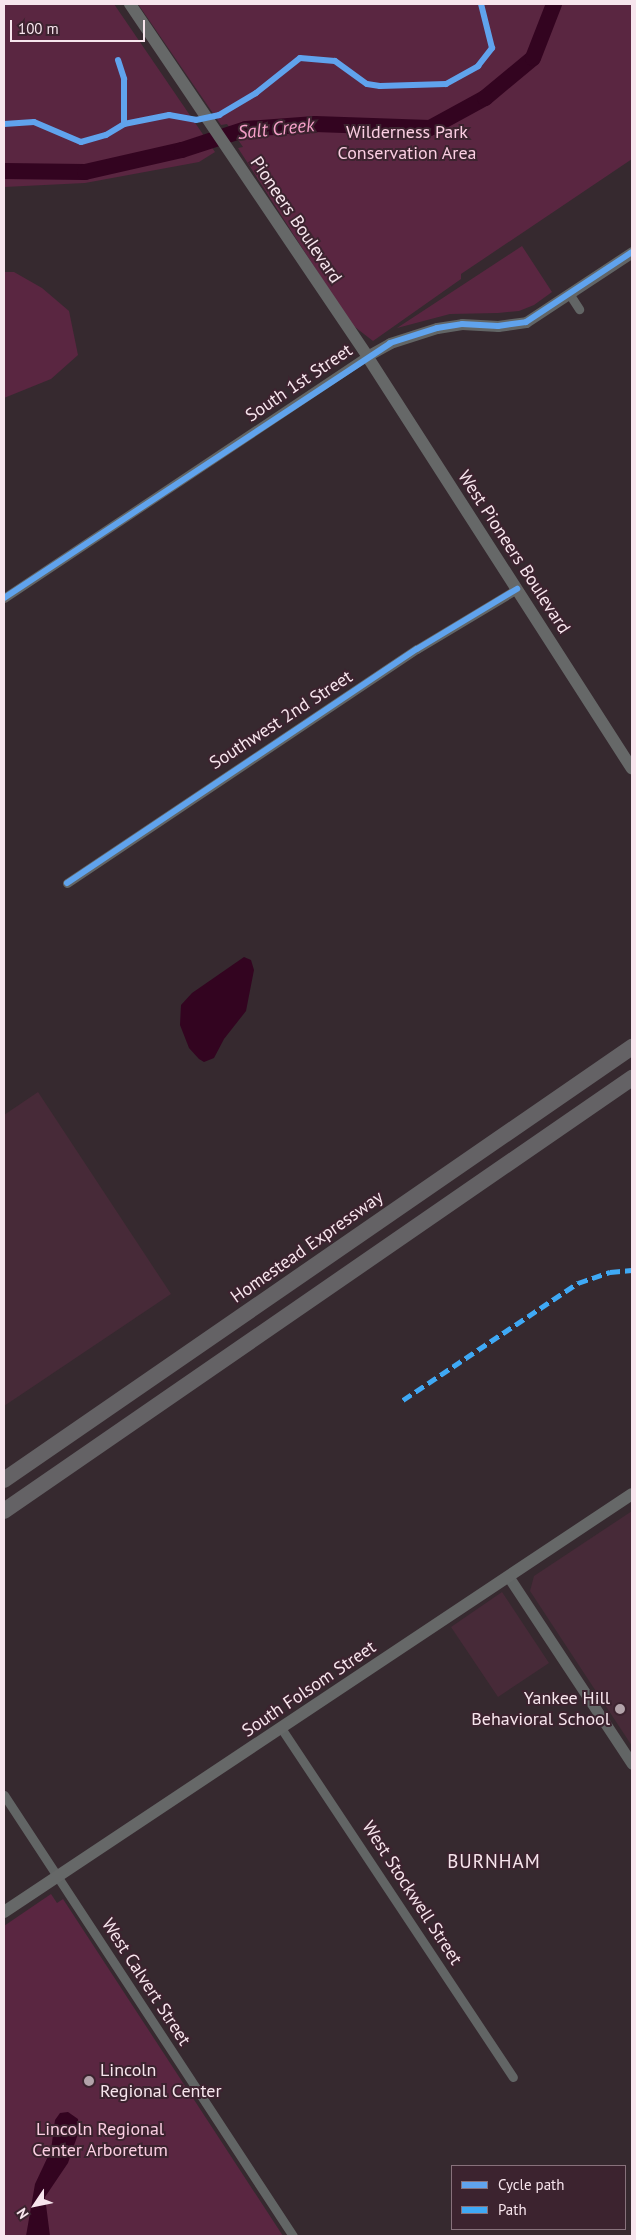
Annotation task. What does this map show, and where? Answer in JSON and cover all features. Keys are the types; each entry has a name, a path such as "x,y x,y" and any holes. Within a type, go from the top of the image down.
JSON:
{"highway":[{"name":"Homestead Expressway","path":"4,1480 632,1047"},
{"path":"4,1511 632,1078"}],"main road":[{"name":"Pioneers Boulevard","path":"130,4 367,356"},
{"name":"West Pioneers Boulevard","path":"367,356 632,768"},
{"name":"South Folsom Street","path":"4,1912 632,1494"}],"street":[{"name":"South 1st Street","path":"4,598 367,356 390,343 437,328 462,324 498,326 526,322 570,295 632,252"},
{"path":"570,295 579,309"},
{"name":"Southwest 2nd Street","path":"67,883 411,653 517,589"},
{"path":"508,1576 632,1764"},
{"name":"West Stockwell Street","path":"282,1728 513,2077"},
{"name":"West Calvert Street","path":"4,1795 293,2236"}],"shaded area":[{"path":"244,957 251,960 254,970 246,1011 224,1039 214,1058 204,1062 189,1048 180,1025 181,1005 192,993"},
{"path":"38,1092 171,1294 4,1406 4,1115"},
{"path":"632,1511 632,1746 530,1591 534,1576"},
{"path":"502,1592 549,1663 498,1697 451,1627"},
{"path":"68,2112 78,2119 79,2131 68,2163 45,2197 50,2236 26,2236 35,2184 51,2150 55,2120 60,2113"}],"green space":[{"path":"4,4 114,4 215,152 199,162 85,183 4,187"},
{"name":"Wilderness Park Conservation Area","path":"138,4 632,4 632,159 461,274 461,279 373,341 351,324 238,148 243,147 227,124 221,125"},
{"path":"522,246 552,292 534,305 519,311 450,314 397,328"},
{"path":"4,272 14,272 42,288 69,311 78,355 51,379 4,398"},
{"name":"Lincoln Regional Center Arboretum","path":"51,1894 57,1903 63,1899 283,2236 4,2236 4,1926"}],"waterway":[{"name":"Salt Creek","path":"4,171 85,172 182,150 246,129 315,124 430,128 485,98 533,58 554,4"}],"marked path":[{"path":"403,1400 578,1283 610,1272 632,1270"}],"cycle path":[{"path":"118,60 124,79 124,124 169,115 196,120 219,115 256,93 300,58 335,61 367,84 380,86 446,84 478,66 492,48 481,4"},
{"path":"4,124 34,122 81,142 106,135 124,124"},
{"path":"4,598 390,343 437,328 462,324 498,326 526,322 632,252"},
{"path":"67,883 417,649 517,589"}],"place":[{"name":"Yankee Hill Behavioral School","path":"620,1709"},
{"name":"Lincoln Regional Center","path":"89,2081"}],"district":[{"name":"BURNHAM","path":"494,1862"}]}
